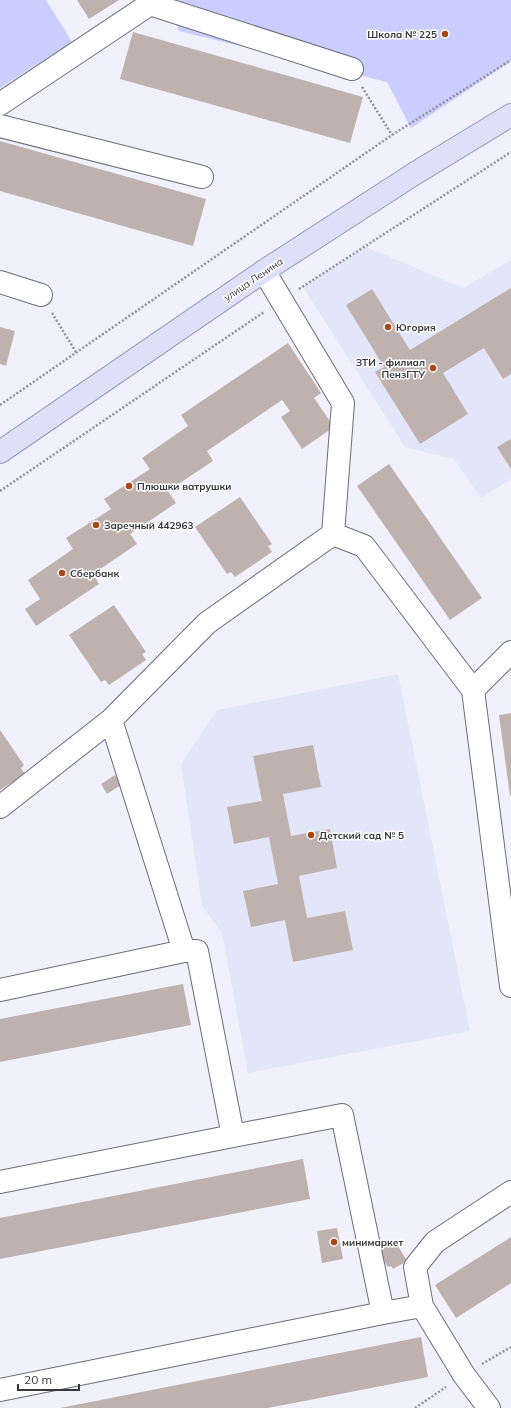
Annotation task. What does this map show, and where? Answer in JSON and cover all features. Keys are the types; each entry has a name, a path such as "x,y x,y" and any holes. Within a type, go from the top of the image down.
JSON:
{"main road":[{"name":"улица Ленина","path":"0,452 264,271 414,174 511,115"}],"lane":[{"path":"0,104 149,2 352,69"},
{"path":"0,126 202,177"},
{"path":"264,271 343,403 333,534"},
{"path":"0,282 41,295"},
{"path":"333,534 364,546 473,690 509,950 511,986"},
{"path":"0,807 110,720 207,624 333,534"},
{"path":"473,690 511,652"},
{"path":"110,720 184,951"},
{"path":"0,990 184,951 197,951 233,1136"},
{"path":"0,1182 342,1115 383,1313"},
{"path":"489,1408 464,1375 422,1306 415,1267 435,1242 511,1192"},
{"path":"0,1390 422,1306"}],"path":[{"path":"0,405 392,135 511,60"},
{"path":"352,69 392,135"},
{"path":"0,491 230,333 431,202 511,152"},
{"path":"41,295 76,352"}],"shaded area":[{"path":"0,0 46,0 72,42 0,88"},
{"path":"167,0 511,0 511,61 411,128 387,82 179,31"},
{"name":"ЗТИ - филиал ПензГТУ","path":"366,247 463,288 511,260 511,479 481,498 454,459 405,447 303,287"},
{"name":"Детский сад № 5","path":"398,674 470,1031 248,1073 222,933 202,906 181,764 217,710"}],"building":[{"path":"77,0 119,0 89,19"},
{"path":"133,32 363,97 350,143 120,79"},
{"path":"0,141 206,199 193,246 0,191"},
{"path":"511,288 511,374 503,379 484,348 443,373 468,414 420,444 375,372 384,367 346,305 372,289 410,350"},
{"path":"0,327 15,331 6,366 0,364"},
{"path":"288,343 321,393 314,398 334,427 302,449 281,417 290,411 282,400 207,451 213,461 168,491 176,503 130,534 137,544 93,574 99,584 36,626 25,609 40,599 28,580 73,549 66,538 111,509 104,499 150,469 142,458 188,426 181,415"},
{"path":"511,439 511,469 497,447"},
{"path":"389,464 482,598 450,620 357,486"},
{"path":"240,497 272,544 268,546 272,552 235,577 231,572 227,574 195,527"},
{"path":"114,605 146,652 142,654 146,660 109,685 105,680 101,682 69,635"},
{"path":"511,713 511,796 510,796 499,715"},
{"path":"0,730 24,765 21,768 25,774 0,790"},
{"path":"313,745 321,787 283,794 291,836 330,829 337,868 299,876 307,918 345,911 353,950 293,962 285,920 251,927 243,891 278,884 269,837 234,844 227,807 262,801 253,756"},
{"path":"115,775 121,785 107,794 101,784"},
{"path":"183,984 191,1025 0,1062 0,1019"},
{"path":"303,1159 310,1199 0,1259 0,1218"},
{"path":"337,1228 343,1259 322,1263 317,1231"},
{"path":"511,1237 511,1283 456,1318 435,1285"},
{"path":"395,1241 407,1261 393,1269 391,1266 388,1267 378,1251"},
{"path":"421,1337 428,1377 268,1408 60,1408"}],"place":[{"name":"Школа № 225","path":"445,34"},
{"name":"Югория","path":"388,327"},
{"name":"ЗТИ - филиал ПензГТУ","path":"433,368"},
{"name":"Плюшки ватрушки","path":"129,486"},
{"name":"Заречный 442963","path":"96,525"},
{"name":"Сбербанк","path":"62,573"},
{"name":"Детский сад № 5","path":"311,835"},
{"name":"минимаркет","path":"334,1242"}]}
